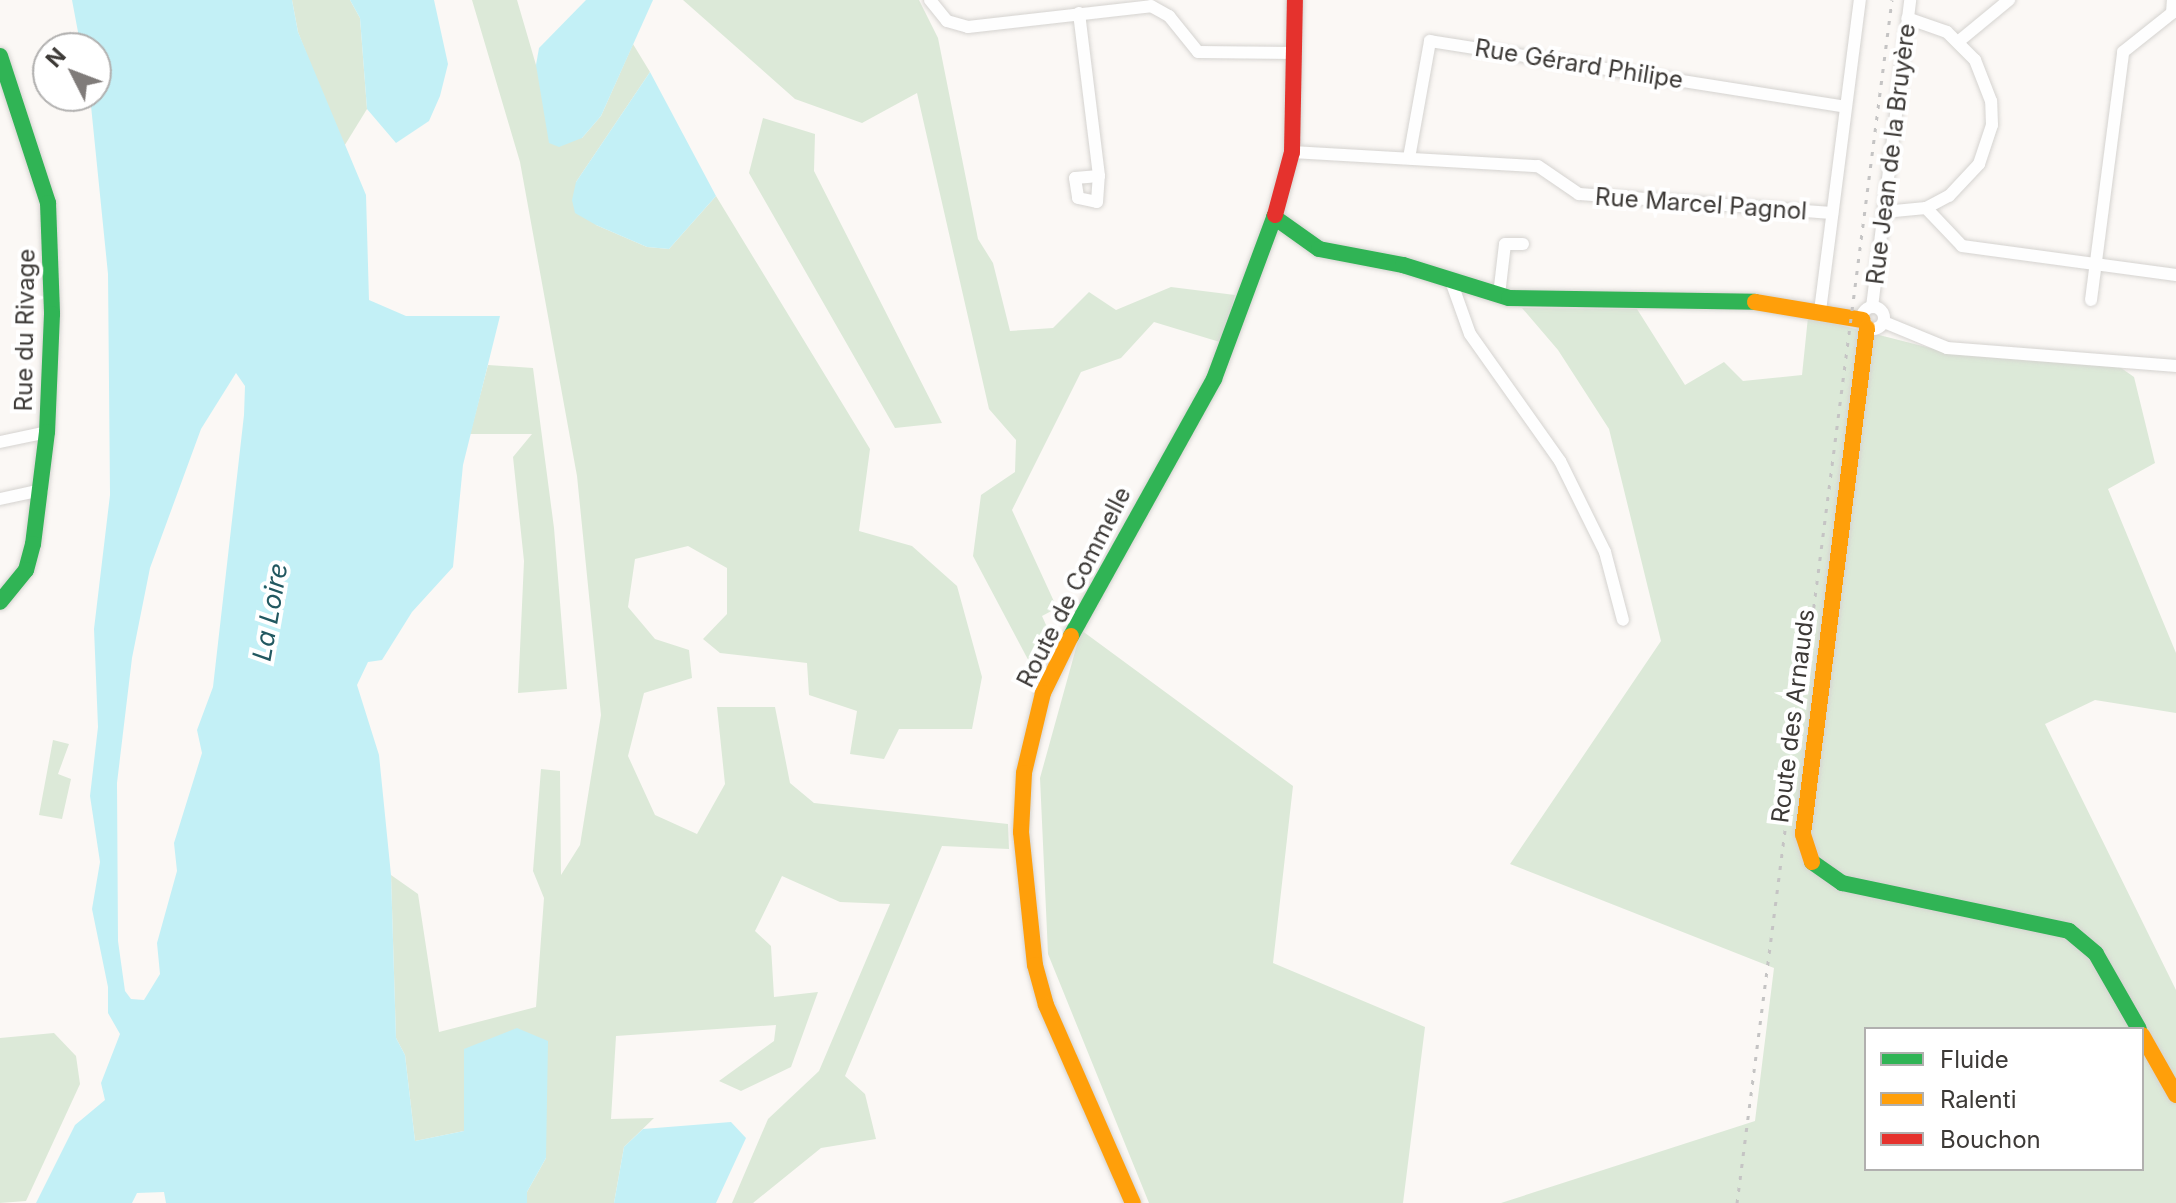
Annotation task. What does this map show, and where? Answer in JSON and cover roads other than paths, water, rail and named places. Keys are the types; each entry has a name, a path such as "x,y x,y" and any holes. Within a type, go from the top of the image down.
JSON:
{"street":[{"path":"930,0 947,21 968,27 1151,6 1169,16 1198,52 1295,53"},
{"name":"Route de Commelle","path":"1133,1203 1046,1005 1035,965 1021,832 1024,773 1049,679 1214,379 1274,217 1292,152 1295,0"},
{"path":"1820,311 1860,0"},
{"name":"Rue Jean de la Bruyère","path":"1867,318 1884,212 1910,0"},
{"path":"1959,41 2009,0"},
{"path":"2091,300 2123,52 2174,8"},
{"path":"1079,13 1099,176"},
{"path":"1884,212 1926,208 1966,181 1986,149 1992,125 1985,81 1959,41 1907,18"},
{"name":"Rue Gérard Philipe","path":"1409,158 1430,41 1845,107"},
{"path":"2109,45 2123,52"},
{"name":"Rue du Rivage","path":"0,602 26,570 42,490 47,432 51,224 1,59"},
{"name":"Rue Marcel Pagnol","path":"1292,152 1538,166 1579,194 1832,213"},
{"path":"1926,208 1962,246 2176,275"},
{"path":"1274,217 1319,249 1403,265 1499,295 1757,302 1867,318 1882,311 1884,322"},
{"path":"1499,295 1505,244 1523,244"},
{"path":"1451,281 1470,334 1560,461 1605,552 1623,620"},
{"path":"1867,318 1878,328 1884,322"},
{"name":"Route des Arnauds","path":"1867,318 1803,834 1809,859 1842,883 2069,931 2096,954 2138,1027"},
{"path":"1884,322 1947,348 2176,366"},
{"path":"0,442 47,432"},
{"path":"0,499 42,490"},
{"path":"2144,1039 2176,1095"}],"water":[{"name":"La Loire","path":"72,0 292,0 298,32 366,195 369,300 406,316 500,316 463,465 453,567 412,612 382,660 368,662 357,685 379,755 391,875 396,1038 405,1055 415,1141 464,1131 464,1049 517,1028 548,1041 546,1158 527,1192 527,1203 166,1203 164,1192 137,1193 132,1203 36,1203 75,1125 105,1100 101,1083 120,1034 108,1013 108,987 92,909 100,862 90,796 98,727 94,629 110,495 108,274 92,112 112,112 112,32 78,32","holes":["236,373 245,386 213,687 197,730 202,753 174,843 177,871 157,943 160,974 144,1000 131,999 125,991 118,941 117,783 132,658 150,568 201,429"]},
{"path":"350,0 434,0 448,64 440,96 429,121 396,143 367,109 360,18"},
{"path":"586,0 653,0 601,116 582,138 559,147 549,143 536,65 539,48"},
{"path":"650,72 716,196 669,249 647,247 596,225 575,213 572,200 576,182"},
{"path":"731,1122 746,1138 716,1203 614,1203 624,1147 643,1129"}],"railway":[{"path":"1737,1203 1892,0"}]}
